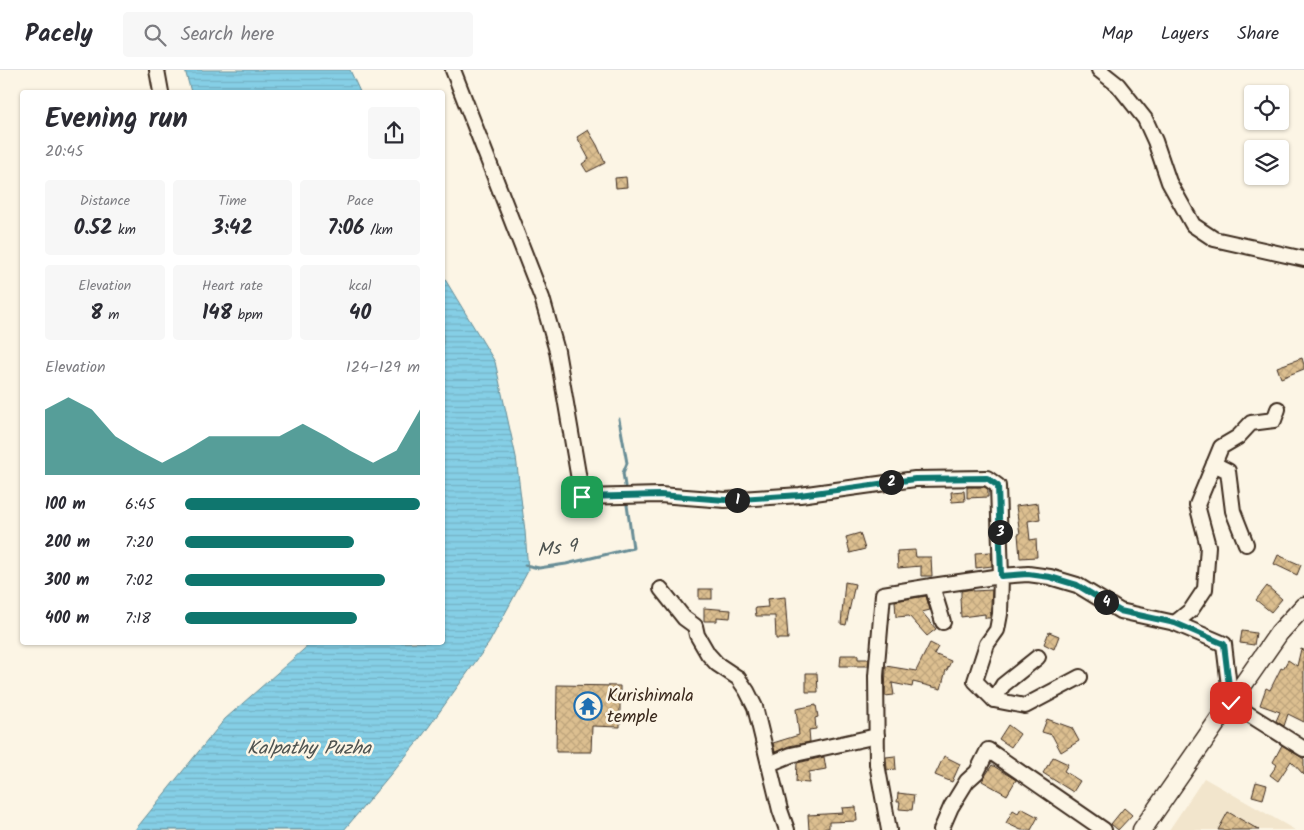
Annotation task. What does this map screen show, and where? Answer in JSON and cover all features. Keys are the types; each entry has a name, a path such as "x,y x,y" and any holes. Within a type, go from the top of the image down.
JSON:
{"main road":[{"path":"1142,830 1280,634 1304,606"}],"street":[{"path":"157,70 161,90"},
{"path":"453,70 542,298 557,351 582,497 660,495 725,500 800,495 915,479 987,478 998,486 1001,576 1000,614 997,630 988,644 975,682 994,700 1025,706 1080,678"},
{"path":"1098,70 1118,85 1145,120 1155,141 1169,182 1193,226 1214,239 1304,259"},
{"path":"1175,623 1191,610 1205,589 1208,546 1197,505 1221,447 1238,437 1250,423 1274,420 1278,409"},
{"path":"1214,464 1228,471 1233,511 1246,544"},
{"path":"889,830 878,764 877,736 876,676 883,594 1001,576 1028,574 1050,577 1077,585 1120,611 1175,623 1224,644 1231,703 1304,749"},
{"path":"932,586 943,622"},
{"path":"662,589 684,618 694,626 708,654 717,664 738,678 747,691 755,707 780,810 787,830"},
{"path":"994,700 1003,685 1038,656"},
{"path":"769,764 791,755 877,736"},
{"path":"941,830 967,781 977,772 988,750 1104,830"}],"shaded area":[{"path":"1204,778 1295,830 1169,830"}],"water":[{"path":"185,70 350,70 359,90 190,90"},
{"name":"Kalpathy Puzha","path":"445,279 495,362 516,457 528,571 489,643 420,739 344,830 135,830 225,719 309,645 445,645"}],"building":[{"path":"588,130 605,163 587,172 582,164 589,159 577,137"},
{"path":"626,177 627,187 616,188 615,178"},
{"path":"1302,358 1304,369 1281,378 1277,367"},
{"path":"967,487 984,487 988,489 988,497 967,498"},
{"path":"964,491 965,501 952,502 951,492"},
{"path":"1038,503 1040,519 1028,521 1030,540 1036,539 1037,557 1020,558 1018,534 1020,534 1016,506"},
{"path":"860,533 865,549 850,553 846,537"},
{"path":"915,550 916,557 931,557 932,576 921,576 921,566 898,568 897,551"},
{"path":"991,552 992,566 976,568 975,553"},
{"path":"1278,555 1301,565 1297,575 1274,564"},
{"path":"845,582 855,584 846,625 841,624"},
{"path":"1267,586 1282,599 1271,612 1256,600"},
{"path":"699,589 712,589 712,599 699,599"},
{"path":"973,589 973,591 992,590 990,618 985,618 985,614 961,617 961,591"},
{"path":"926,596 930,610 922,612 936,629 927,636 909,616 896,617 895,601"},
{"path":"785,597 788,639 776,639 775,616 756,616 755,608 768,607 767,599"},
{"path":"704,608 731,610 730,618 717,617 717,621 704,621"},
{"path":"1242,631 1256,633 1254,645 1240,643"},
{"path":"1049,632 1059,636 1054,649 1044,644"},
{"path":"930,643 938,647 934,654 951,661 946,670 941,689 913,682 912,687 892,683 894,695 885,696 886,666 916,671"},
{"path":"1301,649 1304,650 1304,722 1288,714 1284,726 1276,721 1280,712 1260,705 1266,688 1270,690 1281,668 1283,669 1288,660 1297,666"},
{"path":"841,655 858,655 858,659 869,659 868,666 840,666"},
{"path":"806,673 817,673 818,692 806,692"},
{"name":"Kurishimala temple","path":"557,685 620,686 620,727 592,726 591,752 556,752"},
{"path":"816,705 818,717 815,718 816,729 809,730 810,742 789,746 775,752 773,743 799,735 796,709"},
{"path":"1047,719 1072,728 1079,741 1061,752 1052,735 1042,732"},
{"path":"1008,725 1020,734 1011,747 999,739"},
{"path":"1282,745 1304,759 1304,775 1291,761 1278,781 1270,775 1277,765 1273,762"},
{"path":"895,756 896,769 887,770 886,757"},
{"path":"944,756 960,764 952,782 935,775"},
{"path":"824,757 826,769 809,772 809,783 796,782 797,763"},
{"path":"1053,757 1068,764 1064,771 1080,781 1073,792 1043,773"},
{"path":"992,765 1016,780 1007,795 982,781"},
{"path":"1256,782 1267,785 1263,799 1252,796"},
{"path":"898,793 914,795 912,810 899,809 900,802 897,802"},
{"path":"856,807 857,821 829,822 829,828 809,830 808,815 843,813 842,808"},
{"path":"1021,808 1038,817 1031,830 1021,830 1006,823 1013,810 1018,813"},
{"path":"1124,808 1132,815 1118,830 1111,824"},
{"path":"1228,812 1259,830 1218,830"}],"waterway":[{"name":"Ms 9","path":"619,419 627,463 623,473 625,486"},
{"name":"Ms 9","path":"525,565 539,568 566,564 633,548 627,505"}],"place":[{"name":"Kurishimala temple","path":"588,706"}],"route":[{"path":"582,497 660,495 725,500 800,495 915,479 987,478 998,486 1001,576 1028,574 1050,577 1077,585 1120,611 1175,623 1224,644 1231,703"}]}
